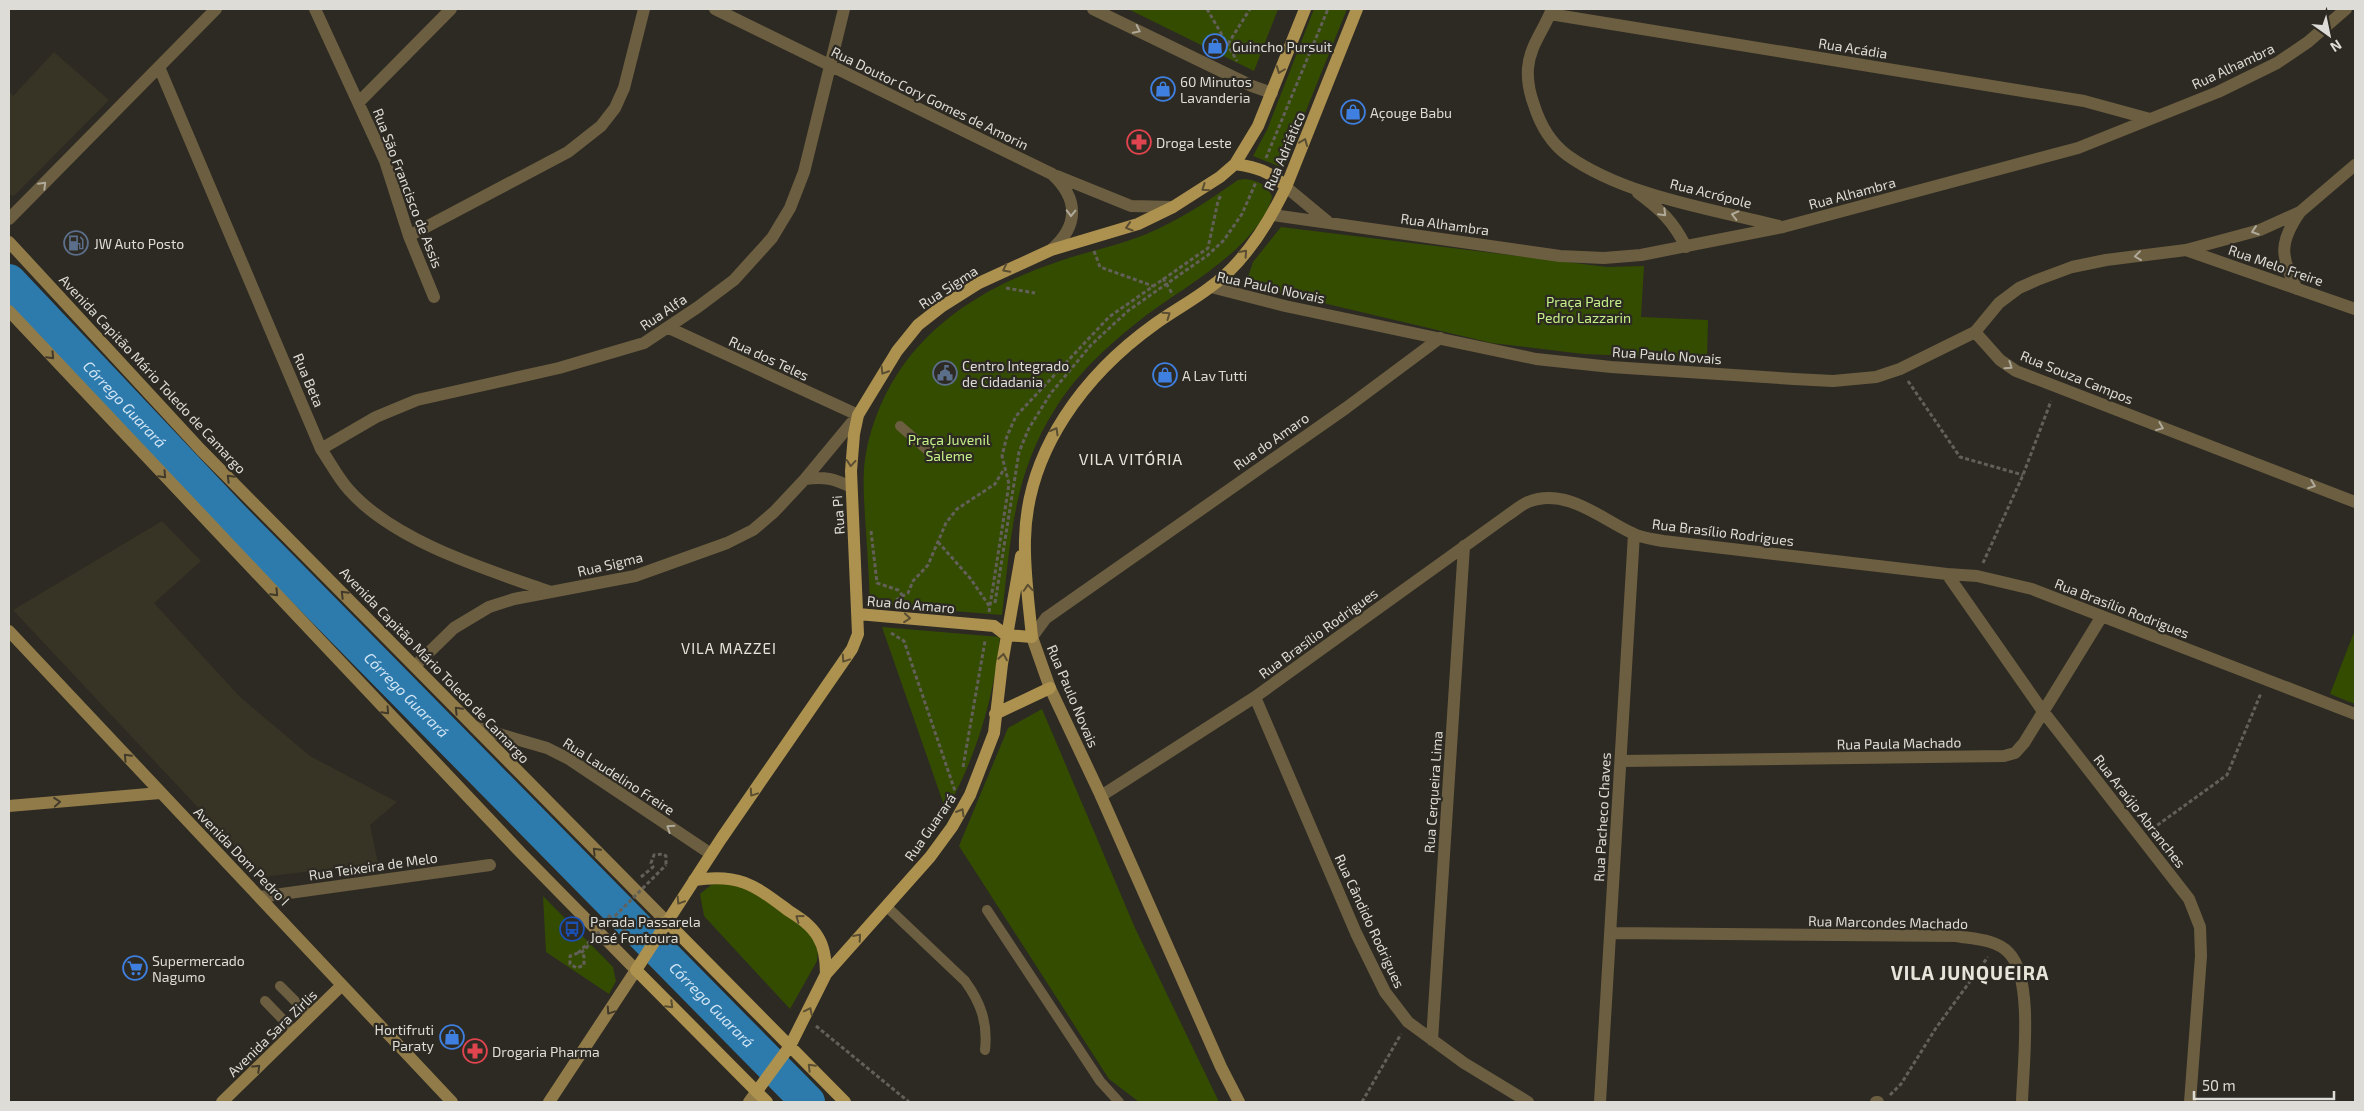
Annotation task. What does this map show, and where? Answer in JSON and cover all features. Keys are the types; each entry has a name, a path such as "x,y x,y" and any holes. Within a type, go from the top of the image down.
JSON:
{"main road":[{"path":"1173,207 1197,194 1235,164 1249,144 1272,93 1304,9"},
{"name":"Rua Adriático","path":"1211,287 1257,238 1272,214 1286,187 1358,9"},
{"path":"1235,164 1260,168 1278,179 1286,187"},
{"name":"Rua Sigma","path":"858,415 897,350 918,325 941,307 979,283 1051,250 1138,224 1173,207"},
{"name":"Avenida Capitão Mário Toledo de Camargo","path":"9,242 201,450 845,1102"},
{"name":"Rua Paulo Novais","path":"1211,287 1131,343 1085,389 1068,411 1052,436 1038,468 1028,500 1025,534 1032,637 1050,688 1101,796 1221,1067 1239,1102"},
{"path":"9,311 515,846 767,1102"},
{"name":"Rua Pi","path":"858,415 850,471 858,614"},
{"name":"Rua Guarará","path":"757,1091 790,1046 826,974 930,857 962,810 978,777 994,733 994,714 1006,635 1025,534"},
{"name":"Rua do Amaro","path":"549,1102 711,854 852,649 858,634 858,614 990,625"},
{"path":"990,625 1006,635 1032,637"},
{"name":"Avenida Dom Pedro I","path":"9,631 452,1102"},
{"path":"994,714 1050,688"},
{"path":"9,806 160,793"},
{"path":"694,880 715,877 739,880 753,885 812,928 822,945 826,974"},
{"name":"Avenida Sara Zirlis","path":"222,1102 342,985"},
{"path":"749,1102 757,1091"}],"street":[{"path":"9,219 216,9"},
{"name":"Rua São Francisco de Assis","path":"315,9 385,161 409,236 434,297"},
{"path":"359,102 451,9"},
{"path":"409,236 568,152 602,126 615,108 624,88 644,9"},
{"name":"Rua Doutor Cory Gomes de Amorin","path":"715,9 828,66 1052,174 1063,184 1070,198 1072,212 1070,227 1062,240 1051,250"},
{"name":"Rua Alfa","path":"321,449 376,417 410,402 604,356 644,343 669,328 734,280 772,238 790,208 804,172 828,66 844,9"},
{"path":"1093,9 1252,86 1272,93"},
{"name":"Rua Alhambra","path":"1272,214 1560,256 1604,258 1686,247 1783,227 2078,148 2218,92 2277,64 2308,42 2346,9"},
{"name":"Rua Acádia","path":"1551,12 2084,101 2150,119"},
{"name":"Rua Acrópole","path":"1551,12 1532,46 1528,70 1529,93 1537,114 1550,137 1566,154 1632,188 1663,212 1677,229 1686,247"},
{"name":"Rua Beta","path":"159,68 321,449 348,489 365,507 410,536 498,574 551,592"},
{"path":"2297,289 2286,268 2283,256 2292,222 2300,212 2355,165"},
{"path":"1052,174 1131,206 1173,207"},
{"name":"Rua Alhambra","path":"1286,187 1298,199 1329,222"},
{"name":"Rua Acrópole","path":"1632,188 1783,227"},
{"path":"1975,332 2000,303 2020,288 2072,267 2106,260 2186,250 2260,230 2300,212"},
{"name":"Rua Melo Freire","path":"2186,250 2355,309"},
{"name":"Rua Paulo Novais","path":"1211,287 1285,306 1536,358 1611,367 1794,379 1841,380 1876,377 1900,369 1975,332"},
{"name":"Rua dos Teles","path":"669,328 858,415"},
{"name":"Rua Souza Campos","path":"1975,332 2000,360 2016,371 2355,502"},
{"name":"Rua do Amaro","path":"1032,637 1046,618 1346,408 1440,338"},
{"name":"Rua Sigma","path":"416,666 454,628 472,615 514,599 635,576 727,543 753,530 774,512 805,479 858,415"},
{"path":"805,479 821,477 836,479 851,487"},
{"name":"Rua Brasílio Rodrigues","path":"1101,796 1255,697 1527,502 1543,498 1565,499 1593,511 1634,534 1676,543 1977,576 2032,589 2355,714"},
{"name":"Rua Pacheco Chaves","path":"1600,1102 1634,534"},
{"name":"Rua Cerqueira Lima","path":"1432,1040 1464,546"},
{"name":"Rua Araújo Abranches","path":"1947,574 2042,710 2189,899 2200,927 2201,956 2190,1102"},
{"name":"Rua Paula Machado","path":"1621,761 2004,756 2015,753 2024,743 2042,710 2102,616"},
{"name":"Rua Cândido Rodrigues","path":"1255,697 1356,933 1385,992 1408,1022 1432,1040 1528,1102"},
{"name":"Rua Laudelino Freire","path":"475,728 547,748 569,759 711,854"},
{"name":"Rua Teixeira de Melo","path":"260,897 490,865"},
{"name":"Rua Marcondes Machado","path":"1610,934 1956,936 1997,945"},
{"path":"1997,945 2009,953 2020,970 2024,993 2022,1102"}],"lane":[{"path":"900,426 934,455"},
{"path":"886,906 965,981 976,996 986,1020 986,1050"},
{"path":"987,910 1100,1081 1119,1102"},
{"path":"280,986 310,1016"},
{"path":"265,1001 294,1031"}],"path":[{"path":"1207,9 1252,86"},
{"path":"1212,67 1228,46 1250,9"},
{"path":"963,774 963,756 990,625 1019,452 1029,428 1051,393 1090,345 1129,310 1208,255 1224,240 1242,214 1328,9"},
{"path":"990,625 990,607 1009,484 1002,456 1007,436 1016,416 1095,329 1127,302 1208,248 1218,201 1221,195 1229,190"},
{"path":"1090,238 1100,267 1153,286"},
{"path":"1900,369 1960,456 2023,475"},
{"path":"1977,576 2023,475 2057,386"},
{"path":"870,523 876,583 898,590 904,597"},
{"path":"938,542 970,578 990,607"},
{"path":"2141,836 2227,775 2266,680"},
{"path":"581,953 584,956 584,964 577,968 573,967 570,964 570,956 578,952 666,865 666,856 654,854 651,863 653,867"},
{"path":"608,915 646,954"},
{"path":"1877,1102 1891,1095 1901,1084 1936,1028 1997,945"},
{"path":"804,1020 823,1029 910,1102"},
{"path":"1362,1102 1408,1022"}],"shaded area":[{"path":"54,52 109,100 14,196 9,194 9,91 13,96"},
{"path":"162,521 201,561 154,603 240,697 310,756 397,802 370,825 378,863 263,877 13,610"}],"green space":[{"path":"1128,9 1278,9 1254,71"},
{"path":"1314,9 1347,9 1283,168 1253,156 1267,130"},
{"name":"Praça Juvenil Saleme","path":"1245,179 1265,186 1272,197 1264,215 1252,233 1217,265 1144,317 1097,358 1075,381 1042,431 1031,456 1016,507 1002,615 870,604 864,493 866,453 876,417 891,384 911,356 934,331 960,309 990,291 1022,275 1057,262 1144,235 1192,210 1238,180"},
{"name":"Praça Padre Pedro Lazzarin","path":"1281,227 1607,267 1644,266 1641,317 1708,320 1707,359 1583,354 1492,343 1255,287 1247,280 1253,262"},
{"path":"882,627 1000,637 993,683 982,727 957,791 946,811"},
{"path":"2355,630 2355,704 2330,694"},
{"path":"1042,709 1135,928 1219,1102 1139,1102 1109,1079 959,846 1008,728"},
{"path":"723,882 738,882 810,931 818,950 817,961 790,1009 704,916 700,894 711,885"},
{"path":"543,896 613,967 616,981 609,994 546,952"}],"waterway":[{"name":"Córrego Guarará","path":"9,281 230,515 808,1102"}],"place":[{"name":"Guincho Pursuit","path":"1215,46"},
{"name":"60 Minutos Lavanderia","path":"1163,89"},
{"name":"Açouge Babu","path":"1353,112"},
{"name":"Droga Leste","path":"1139,142"},
{"name":"JW Auto Posto","path":"76,243"},
{"name":"Centro Integrado de Cidadania","path":"945,373"},
{"name":"A Lav Tutti","path":"1165,375"},
{"name":"Parada Passarela José Fontoura","path":"572,929"},
{"name":"Supermercado Nagumo","path":"135,968"},
{"name":"Hortifruti Paraty","path":"452,1037"},
{"name":"Drogaria Pharma","path":"475,1051"}],"district":[{"name":"VILA VITÓRIA","path":"1131,458"},
{"name":"VILA MAZZEI","path":"729,648"},
{"name":"VILA JUNQUEIRA","path":"1970,972"}]}
